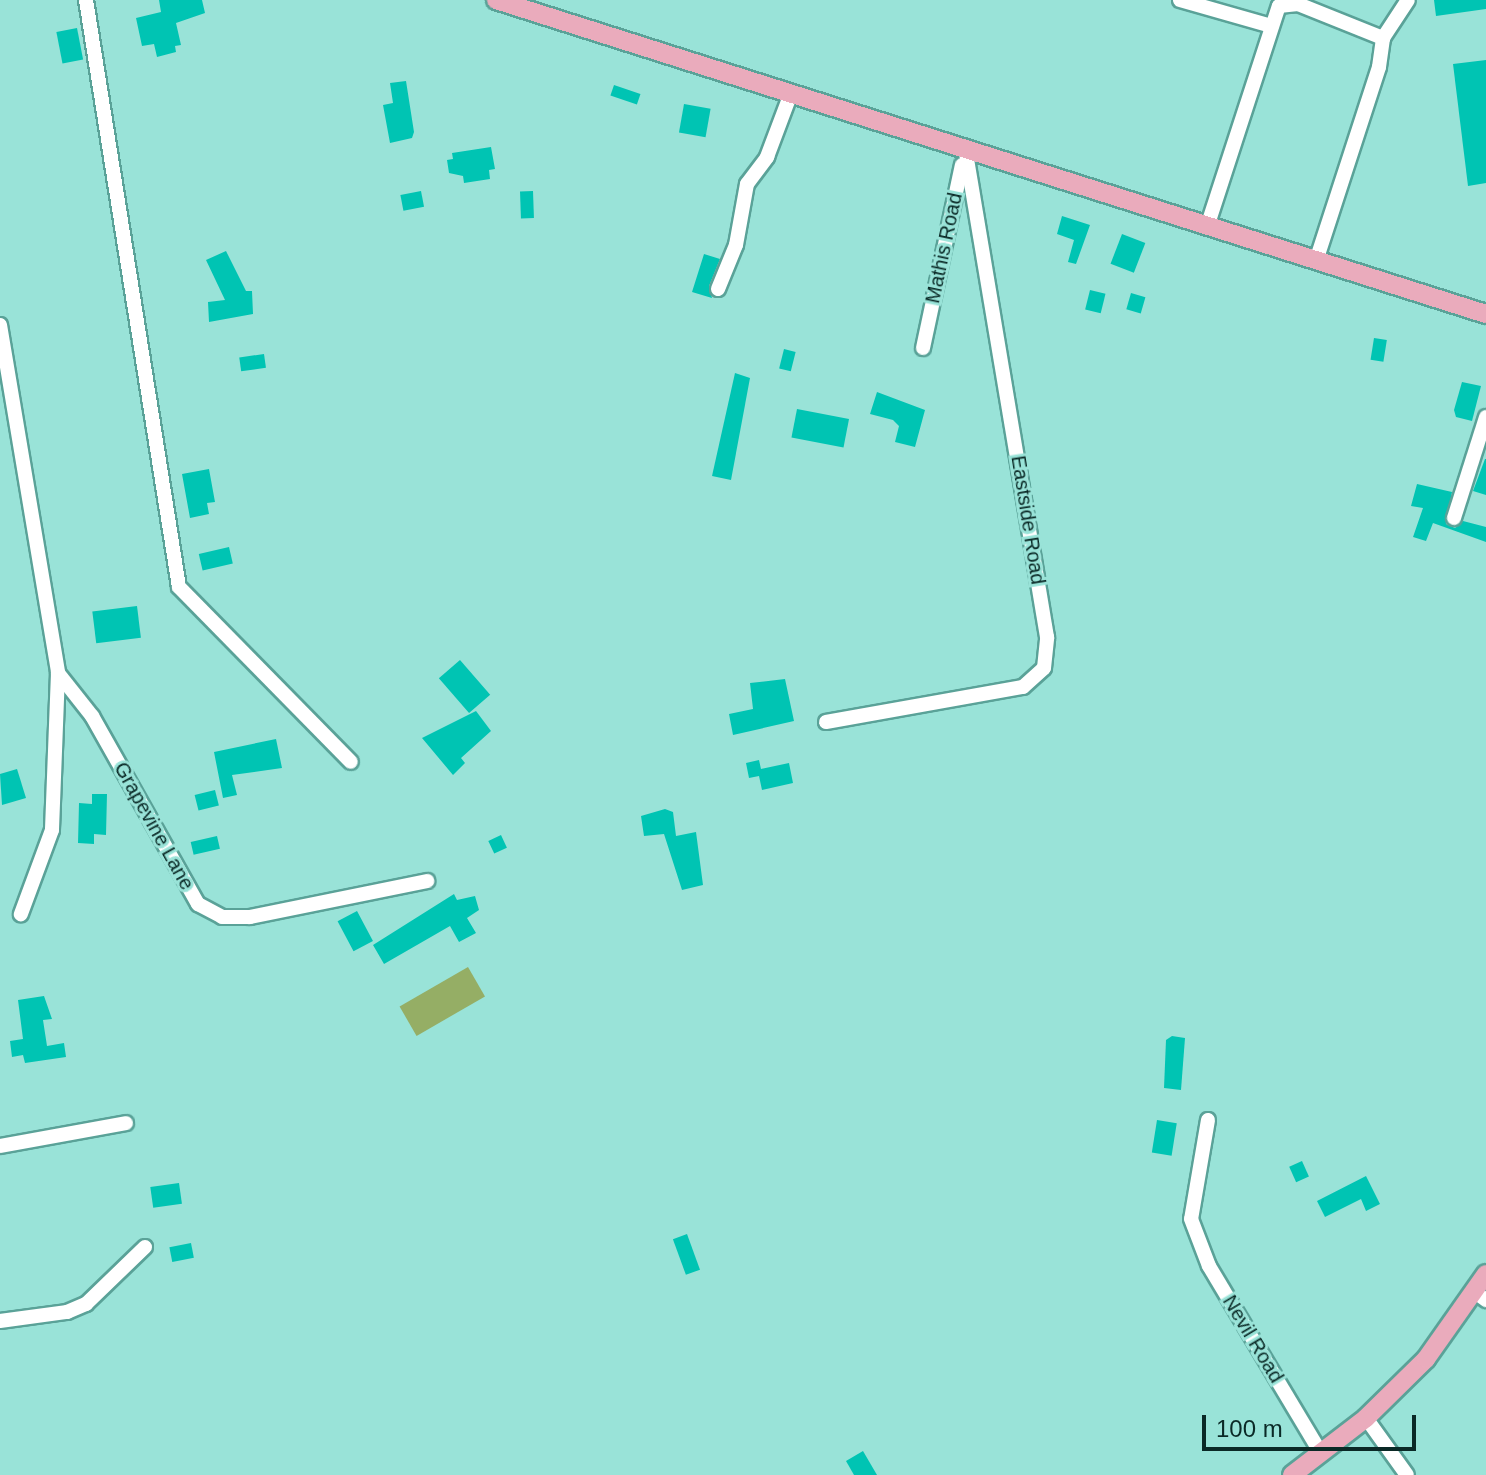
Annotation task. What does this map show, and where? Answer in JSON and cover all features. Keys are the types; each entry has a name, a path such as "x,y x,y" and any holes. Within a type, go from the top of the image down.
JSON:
{"main road":[{"path":"496,0 1486,314"},
{"path":"1292,1475 1366,1418 1426,1359 1481,1296 1486,1274"}],"street":[{"path":"86,0 179,587 351,762"},
{"path":"1180,0 1271,26"},
{"path":"1316,261 1379,67 1383,38 1408,0"},
{"path":"1207,227 1279,6 1292,1 1383,38"},
{"path":"718,289 736,245 747,184 767,157 791,93"},
{"name":"Mathis Road","path":"923,348 965,149"},
{"name":"Eastside Road","path":"826,722 1023,687 1044,668 1047,637 965,149"},
{"name":"Grapevine Lane","path":"0,325 58,673 52,830 21,914"},
{"path":"1454,518 1486,417"},
{"name":"Grapevine Lane","path":"58,673 92,716 198,904 222,917 250,917 427,881"},
{"name":"Nevil Road","path":"1208,1120 1191,1219 1209,1266 1321,1453"},
{"path":"0,1146 126,1123"},
{"path":"0,1321 67,1312 86,1304 145,1247"},
{"path":"1366,1418 1407,1475"}],"green space":[{"path":"468,967 485,996 417,1036 400,1006"}],"building":[{"path":"159,0 202,0 205,13 176,23 181,45 175,46 176,52 157,57 154,44 142,46 136,18 161,12"},
{"path":"1434,0 1486,0 1486,9 1436,16"},
{"path":"77,28 83,59 62,63 56,32"},
{"path":"1486,60 1486,183 1468,186 1453,64"},
{"path":"406,81 414,132 412,138 390,143 383,105 393,103 390,83"},
{"path":"614,85 640,94 637,105 610,95"},
{"path":"684,104 711,109 706,137 679,133"},
{"path":"491,147 495,169 489,170 490,179 464,183 463,176 449,173 447,160 453,159 452,153"},
{"path":"421,191 424,207 403,211 400,195"},
{"path":"520,191 533,191 534,218 521,218"},
{"path":"1062,216 1090,225 1076,264 1068,262 1074,240 1057,234"},
{"path":"1122,234 1145,243 1134,273 1111,264"},
{"path":"226,251 246,291 252,291 253,314 209,322 208,302 225,300 206,260"},
{"path":"704,254 720,259 709,286 712,298 692,292"},
{"path":"1090,290 1106,294 1101,313 1085,309"},
{"path":"1131,293 1145,297 1141,313 1126,309"},
{"path":"1374,338 1387,340 1383,362 1371,360"},
{"path":"784,349 796,352 791,371 779,368"},
{"path":"264,354 266,368 241,371 239,357"},
{"path":"735,373 750,378 731,480 712,476"},
{"path":"1462,382 1481,386 1472,421 1456,417 1454,410"},
{"path":"877,392 925,410 915,447 895,442 899,426 893,420 870,414"},
{"path":"797,409 849,419 843,448 791,437"},
{"path":"1486,459 1486,495 1473,491"},
{"path":"209,469 215,502 207,503 209,514 190,518 182,474"},
{"path":"1417,484 1452,492 1446,524 1455,528 1463,521 1486,527 1486,542 1433,523 1426,541 1413,537 1423,508 1411,506"},
{"path":"229,547 233,564 203,571 199,554"},
{"path":"137,606 141,638 96,643 92,611"},
{"path":"460,660 490,695 469,713 439,678"},
{"path":"785,679 794,721 733,735 729,714 753,709 750,683"},
{"path":"476,711 491,731 461,758 465,763 453,775 422,738"},
{"path":"276,739 282,768 232,775 237,795 223,798 214,752"},
{"path":"759,760 761,769 789,763 793,783 762,790 759,776 749,778 746,763"},
{"path":"17,769 26,798 2,805 0,774"},
{"path":"215,790 219,806 198,811 195,795"},
{"path":"92,794 107,794 106,835 94,834 94,844 78,843 79,803 92,804"},
{"path":"665,809 673,812 676,836 696,832 703,885 682,890 664,834 644,836 641,816"},
{"path":"501,835 507,848 494,854 488,841"},
{"path":"217,836 220,849 194,855 191,842"},
{"path":"454,894 457,900 475,896 479,910 467,918 476,933 459,942 450,926 384,964 373,945"},
{"path":"357,911 373,941 354,951 338,921"},
{"path":"44,996 52,1019 43,1020 47,1046 64,1043 66,1057 25,1063 23,1055 12,1057 10,1041 23,1039 18,1000"},
{"path":"1172,1036 1185,1038 1181,1090 1164,1088 1166,1040"},
{"path":"1157,1120 1177,1123 1172,1156 1152,1153"},
{"path":"1302,1161 1309,1177 1296,1182 1289,1167"},
{"path":"1366,1176 1380,1204 1366,1211 1361,1199 1325,1217 1317,1201"},
{"path":"179,1183 182,1204 153,1208 150,1187"},
{"path":"687,1234 700,1270 686,1275 673,1239"},
{"path":"191,1243 194,1258 172,1262 169,1247"},
{"path":"863,1451 877,1475 854,1475 846,1461"}]}
